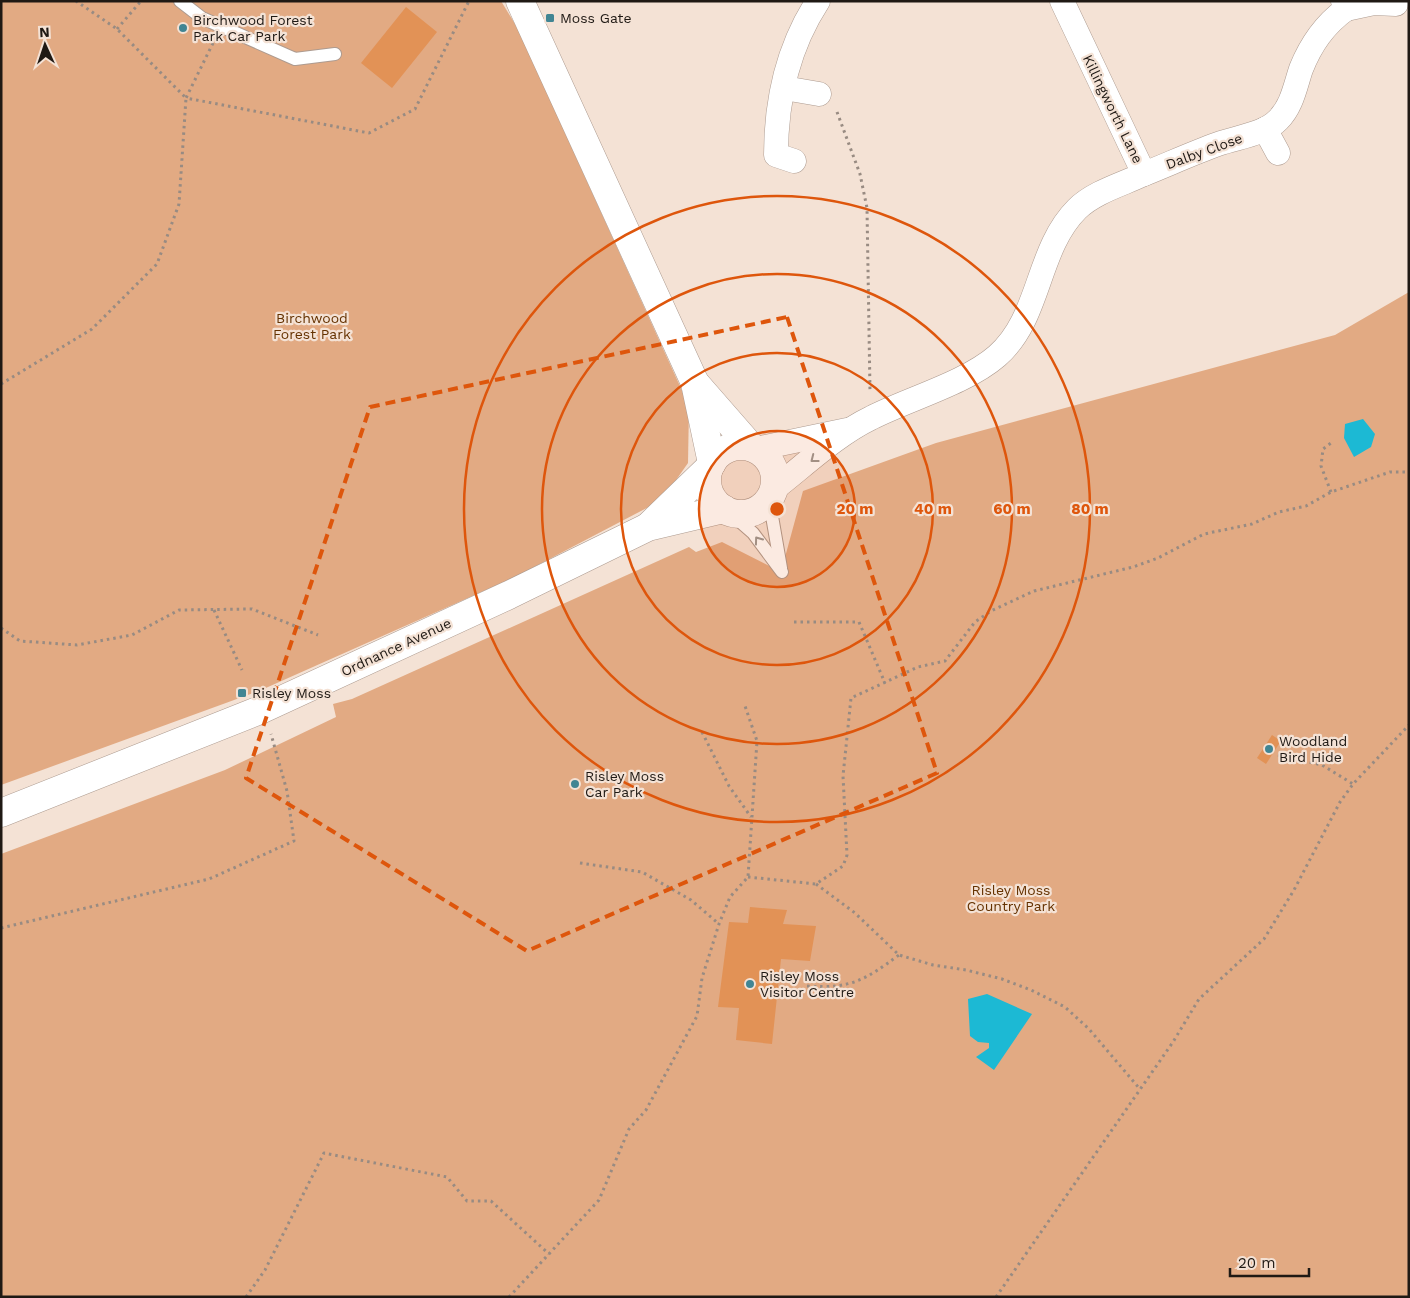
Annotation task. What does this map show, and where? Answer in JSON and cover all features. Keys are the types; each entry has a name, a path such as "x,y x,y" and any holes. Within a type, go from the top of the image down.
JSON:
{"street":[{"path":"520,1 695,383 710,466 707,480 709,492 715,502 727,510 752,512 762,507 772,494 775,480 770,461 753,448 695,383"},
{"path":"794,161 776,155 776,118 793,46 818,1"},
{"name":"Killingworth Lane","path":"753,448 862,423 976,370 996,357 1013,340 1027,314 1053,244 1064,224 1078,207 1098,195 1144,174 1062,1"},
{"name":"Dalby Close","path":"1144,174 1220,143 1265,129 1277,122 1286,111 1308,53 1323,28 1344,5 1396,4"},
{"path":"784,88 819,94"},
{"path":"1265,129 1278,153"},
{"name":"Killingworth Lane","path":"772,494 862,423"},
{"path":"710,466 728,448 753,448"},
{"name":"Ordnance Avenue","path":"648,527 710,466"},
{"name":"Ordnance Avenue","path":"1,813 260,710 509,595 648,527 727,510"}],"lane":[{"path":"180,1 202,18 295,59 335,54"},
{"path":"727,510 753,533 782,572 772,494"}],"path":[{"path":"76,1 117,29 186,98 368,133 415,109 469,1"},
{"path":"117,29 141,1"},
{"path":"1,384 92,329 157,264 179,204 186,98 221,27"},
{"path":"819,94 835,108 860,174 867,208 862,423"},
{"path":"1331,492 1321,466 1323,449 1332,443"},
{"path":"816,884 843,866 847,855 843,776 851,698 918,667 944,662 975,622 1034,591 1099,577 1142,564 1171,552 1204,534 1252,524 1279,512 1315,502 1331,492 1390,472 1409,472"},
{"path":"1,628 20,642 77,646 132,635 179,610 252,609 318,635"},
{"path":"214,610 242,670"},
{"path":"794,622 859,622 885,683"},
{"path":"509,1297 599,1200 629,1129 646,1110 697,1016 702,978 719,924 730,897 748,877 757,742 744,703"},
{"path":"996,1297 1139,1088 1173,1042 1199,999 1264,939 1294,890 1340,802 1353,784 1409,725"},
{"path":"1,928 209,879 294,841 287,791 270,728"},
{"path":"702,732 730,786 752,817"},
{"path":"1278,755 1322,766 1353,784"},
{"path":"580,863 642,872 691,900 719,924"},
{"path":"748,877 816,884 855,913 899,955 933,966 966,970 1002,979 1031,990 1065,1007 1088,1029 1139,1088"},
{"path":"807,986 831,988 867,978 899,955"},
{"path":"246,1297 265,1270 324,1152 447,1177 468,1201 491,1201 549,1254"}],"highlighted area":[{"path":"787,317 937,773 527,951 246,778 370,407"}],"green space":[{"name":"Birchwood Forest Park","path":"1,1 501,1 517,27 689,406 688,463 662,500 513,578 259,691 1,785"},
{"name":"Risley Moss Country Park","path":"1409,292 1409,1297 1,1297 1,854 225,770 336,717 333,704 352,699 689,547 696,552 722,542 781,572 803,491 936,443 1335,335"}],"water":[{"path":"1363,419 1375,434 1371,447 1354,457 1344,438 1345,424"},
{"path":"987,994 1032,1014 994,1070 976,1057 989,1048 989,1043 978,1042 970,1036 968,999"}],"building":[{"path":"406,7 437,32 392,88 361,63"},
{"name":"Woodland Bird Hide","path":"1272,735 1281,741 1266,764 1257,758"},
{"name":"Risley Moss Visitor Centre","path":"750,907 787,910 783,924 816,926 810,961 781,959 772,1044 736,1040 739,1008 718,1007 729,922 748,923"}],"place":[{"name":"Moss Gate","path":"550,18"},
{"name":"Birchwood Forest Park Car Park","path":"183,28"},
{"name":"Risley Moss","path":"242,693"},
{"name":"Woodland Bird Hide","path":"1269,749"},
{"name":"Risley Moss Car Park","path":"575,784"},
{"name":"Risley Moss Visitor Centre","path":"750,984"}]}
